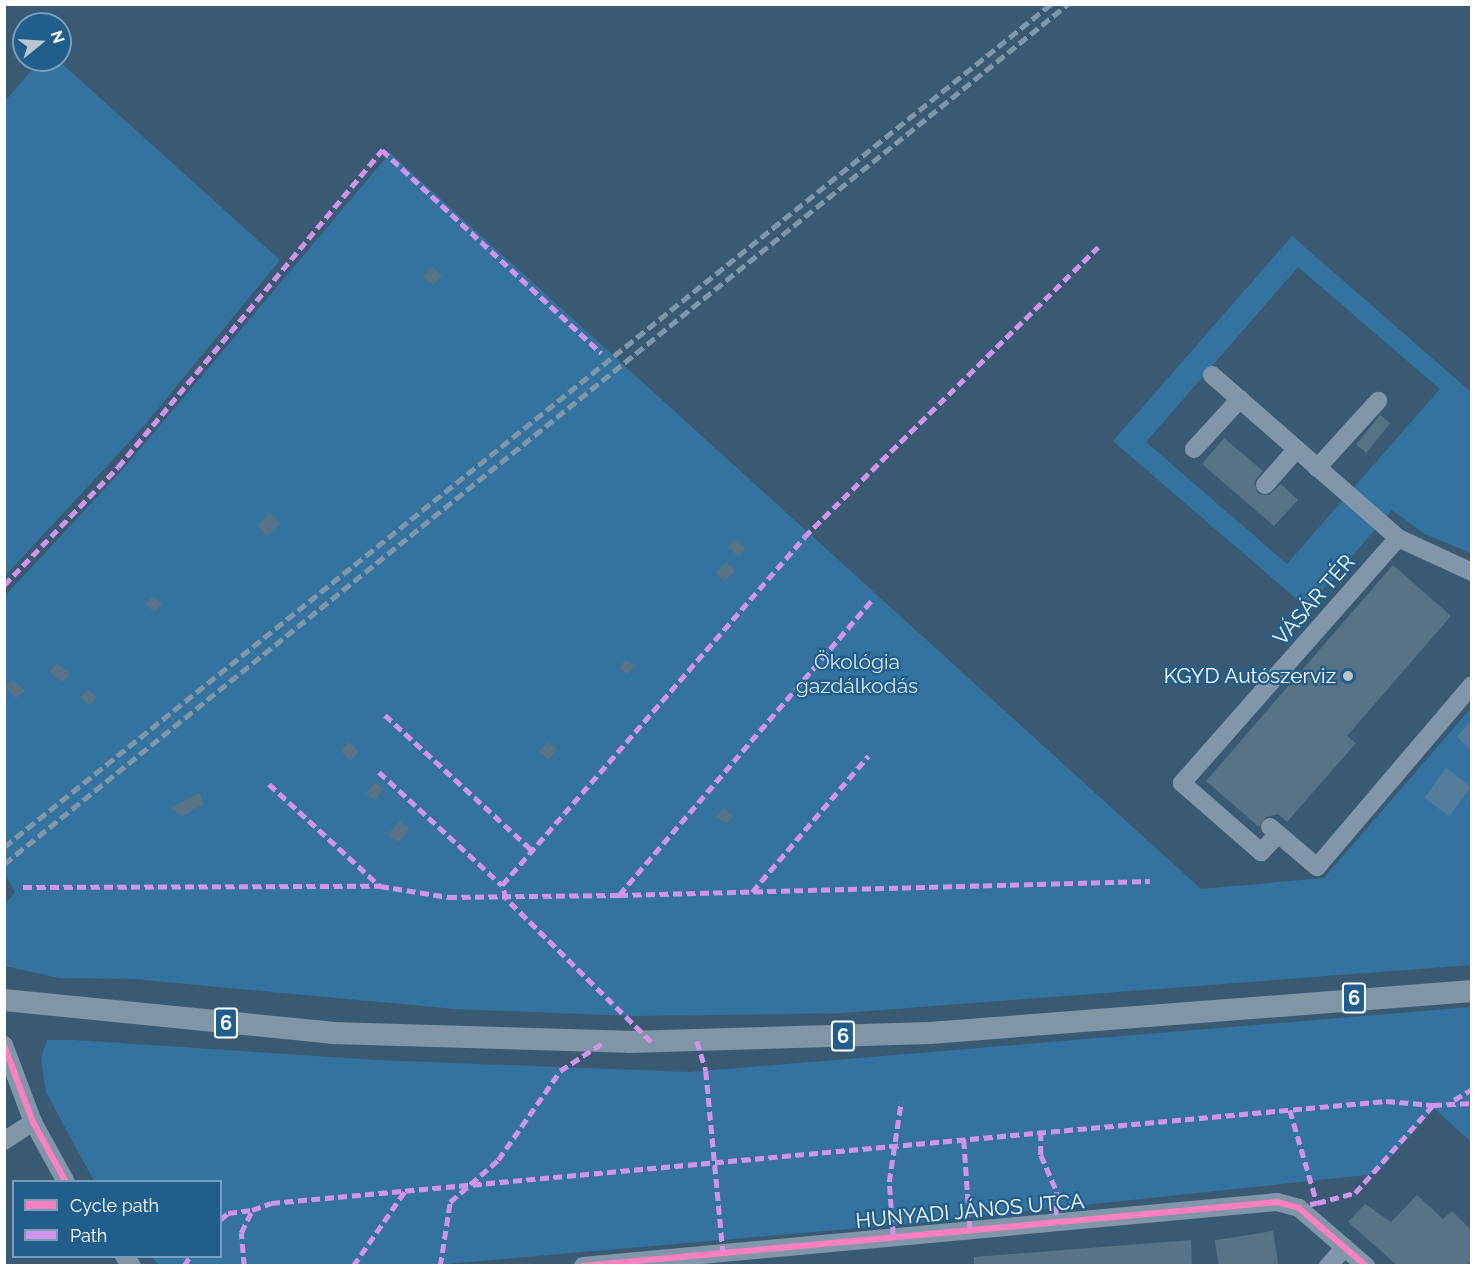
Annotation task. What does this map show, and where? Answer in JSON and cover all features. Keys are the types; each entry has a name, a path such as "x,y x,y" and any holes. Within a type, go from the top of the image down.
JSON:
{"main road":[{"name":"6","path":"4,1000 332,1033 628,1042 930,1033 1472,991"}],"street":[{"path":"1212,375 1347,496 1398,538 1472,572"},
{"path":"1194,450 1239,399"},
{"path":"1317,468 1378,401"},
{"path":"1265,485 1296,450"},
{"name":"VÁSÁR TÉR","path":"1398,538 1182,783 1261,852 1274,830 1317,867 1472,685"},
{"path":"4,1045 33,1122 65,1180"},
{"path":"4,1141 33,1122"},
{"name":"HUNYADI JÁNOS UTCA","path":"583,1266 1277,1202 1299,1208 1366,1266"},
{"path":"1328,1266 1345,1247"}],"green space":[{"path":"30,72 71,72 280,260 143,427 5,576 5,101"},
{"name":"Ökológia gazdálkodás","path":"390,153 1201,889 1324,878 1471,708 1471,965 842,1013 635,1016 455,1009 134,979 59,978 5,966 4,906 15,892 4,873 5,596 124,468"},
{"path":"1292,236 1471,392 1471,553 1425,534 1392,510 1307,608 1113,441","holes":["1298,267 1440,389 1287,564 1146,442"]},
{"path":"1471,1007 1471,1142 1434,1108 1376,1174 906,1224 423,1266 159,1265 153,1258 222,1258 222,1180 93,1180 46,1092 41,1059 47,1040 74,1040 376,1060 689,1072"}],"shaded area":[{"path":"1471,721 1471,750 1457,737"},
{"path":"1446,768 1471,786 1449,816 1424,798"}],"building":[{"path":"432,267 442,276 433,285 423,277"},
{"path":"1380,415 1390,423 1366,453 1356,445"},
{"path":"1224,438 1263,471 1254,482 1258,494 1269,495 1281,484 1298,500 1274,526 1202,464"},
{"path":"270,513 280,523 267,536 257,526"},
{"path":"736,539 746,549 738,557 728,547"},
{"path":"726,562 735,570 725,581 716,573"},
{"name":"KGYD Autószerviz","path":"1393,565 1451,616 1347,736 1356,743 1287,822 1278,814 1266,817 1259,827 1206,781"},
{"path":"153,596 162,604 155,612 146,604"},
{"path":"627,659 635,667 627,675 619,667"},
{"path":"57,663 70,674 62,683 49,672"},
{"path":"13,680 25,691 16,698 5,688"},
{"path":"88,689 97,697 90,705 81,697"},
{"path":"349,742 359,752 350,760 341,750"},
{"path":"548,742 557,750 548,760 539,752"},
{"path":"376,782 384,789 374,801 366,793"},
{"path":"200,793 204,804 182,817 171,807"},
{"path":"724,808 733,816 726,824 717,816"},
{"path":"400,821 410,830 398,843 388,834"},
{"path":"1417,1195 1443,1219 1452,1211 1472,1231 1472,1259 1466,1266 1398,1266 1348,1222 1365,1204 1391,1222"},
{"path":"1273,1231 1278,1264 1219,1266 1215,1240"},
{"path":"1191,1240 1192,1266 974,1266 974,1257"}],"railway":[{"path":"4,847 1051,4"},
{"path":"4,864 1068,4"}],"marked path":[{"path":"4,585 118,467 382,150 601,353"},
{"path":"651,1042 506,899 502,885 804,537 1098,247"},
{"path":"23,887 380,886 448,897 619,895 874,598"},
{"path":"385,715 532,850"},
{"path":"752,892 868,756"},
{"path":"379,772 502,885"},
{"path":"269,784 380,886"},
{"path":"619,895 1150,881"},
{"path":"697,1041 706,1071 723,1252"},
{"path":"440,1266 450,1202 498,1160 560,1071 604,1042"},
{"path":"1454,1100 1472,1089"},
{"path":"244,1266 241,1233 252,1210 271,1203 1386,1101 1433,1105"},
{"path":"893,1235 889,1182 901,1102"},
{"path":"1317,1203 1355,1193 1433,1105 1472,1103"},
{"path":"1290,1110 1317,1203 1310,1205"},
{"path":"1041,1132 1041,1155 1057,1192 1056,1219"},
{"path":"964,1140 970,1228"},
{"path":"353,1266 405,1191"},
{"path":"222,1218 228,1213 252,1210"},
{"path":"184,1266 189,1258"}],"cycle path":[{"path":"4,1045 33,1122 65,1180"},
{"path":"583,1266 1277,1202 1299,1208 1366,1266"}],"place":[{"name":"KGYD Autószerviz","path":"1348,676"}]}
